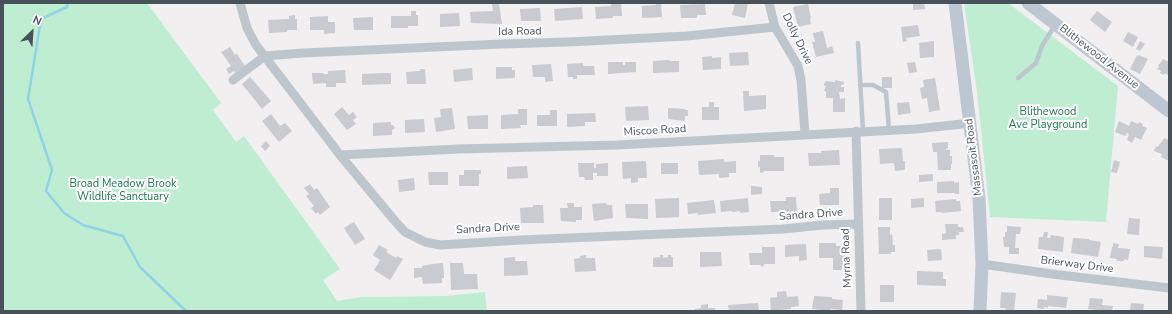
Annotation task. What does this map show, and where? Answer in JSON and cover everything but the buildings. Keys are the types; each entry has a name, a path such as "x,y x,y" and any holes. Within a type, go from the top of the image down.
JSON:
{"main road":[{"name":"Massasoit Road","path":"955,3 971,123 979,199 982,264 980,311"},
{"name":"Blithewood Avenue","path":"1028,3 1169,111"}],"street":[{"name":"Sandra Drive","path":"240,3 247,28 256,45 340,155 405,232 425,242 440,245 858,224"},
{"name":"Dolly Drive","path":"769,3 775,27 798,66 801,80 805,134"},
{"name":"Ida Road","path":"265,56 302,53 687,36 775,27"},
{"path":"232,80 265,56"},
{"name":"Miscoe Road","path":"340,155 458,149 617,145 890,130 971,123"},
{"name":"Myrna Road","path":"859,131 858,224 861,311"},
{"name":"Brierway Drive","path":"982,264 1169,288"}],"lane":[{"path":"1018,78 1036,63 1042,46 1056,24"},
{"path":"858,43 860,85 859,131"},
{"path":"860,85 873,85 886,92 890,130"}],"green space":[{"name":"Broad Meadow Brook Wildlife Sanctuary","path":"3,3 147,3 221,103 213,110 236,142 244,136 340,269 323,280 337,301 361,297 445,296 485,292 487,311 3,311"},
{"name":"Blithewood Ave Playground","path":"964,3 1008,3 1118,86 1106,222 990,217 977,92"}],"waterway":[{"path":"68,3 67,7 41,19 28,99 52,170 46,191 64,213 83,225 123,236 140,267 186,311"}]}
